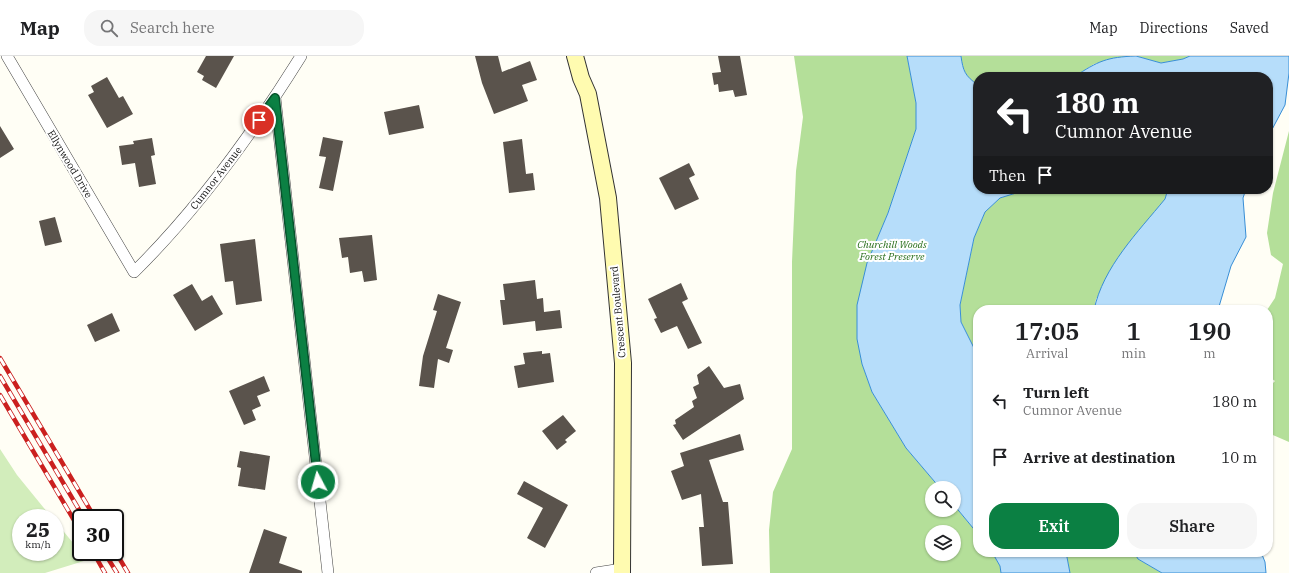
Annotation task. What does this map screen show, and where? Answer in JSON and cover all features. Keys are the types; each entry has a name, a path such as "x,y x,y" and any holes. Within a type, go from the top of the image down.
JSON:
{"street":[{"name":"Ellynwood Drive","path":"7,56 134,272"},
{"name":"Cumnor Avenue","path":"134,272 163,243 204,194 275,98 301,56"},
{"name":"Crescent Boulevard","path":"575,56 581,78 588,94 608,198 622,348 622,571"},
{"path":"275,98 328,573"},
{"path":"596,573 622,571"}],"green space":[{"path":"794,56 907,56 916,103 916,129 888,213 867,263 862,364 872,392 906,448 934,481 925,481 925,517 961,517 961,513 973,528 973,557 995,557 1000,566 1001,573 770,573 769,530 773,492 792,449 792,262 796,171 803,117"},
{"path":"961,56 1136,56 1094,64 1082,72 973,72 973,81 965,73"},
{"path":"1136,56 1190,56 1183,59 1161,63"},
{"path":"1289,131 1289,442 1273,435 1273,383 1275,381 1273,380 1273,305 1270,305 1275,298 1283,264 1271,255 1267,233 1273,193"},
{"path":"1013,194 1166,194 1165,199 1096,299 1095,305 973,305 973,346 961,322 960,305 974,238 985,212 1000,198"},
{"path":"0,449 17,475 45,509 12,509 12,561 64,561 64,532 72,542 72,561 84,561 45,573 0,573"},
{"path":"1067,557 1137,557 1162,573 1070,573"}],"water":[{"path":"907,56 961,56 965,73 973,81 973,194 1013,194 1000,198 985,212 974,238 960,305 961,322 973,346 973,528 961,513 961,481 934,481 906,448 872,392 862,364 857,339 857,305 867,263 888,213 916,129 916,103"},
{"path":"1136,56 1161,63 1183,59 1190,56 1289,56 1289,73 1285,105 1273,128 1273,72 1082,72 1103,61 1117,57"},
{"path":"1166,194 1244,194 1243,198 1246,237 1231,266 1219,305 1096,305 1105,279 1113,265 1133,237 1165,199"},
{"path":"995,557 1067,557 1070,573 1001,573 1000,566"},
{"path":"1137,557 1263,557 1266,573 1162,573"}],"building":[{"path":"206,56 234,56 216,88 202,80 204,76 197,72"},
{"path":"475,56 498,56 502,72 530,61 537,80 522,85 528,101 494,114 482,83"},
{"path":"718,56 740,56 747,95 735,97 733,90 719,92 718,84 714,85 712,73 721,72"},
{"path":"107,77 119,98 123,96 133,114 107,128 88,95 94,92 91,86"},
{"path":"419,105 424,128 389,135 384,112"},
{"path":"0,126 14,149 0,158"},
{"path":"323,137 343,141 333,191 319,188 326,157 319,156"},
{"path":"152,138 155,155 151,156 156,184 139,187 135,163 122,165 119,146 134,144 133,141"},
{"path":"522,139 526,174 533,173 535,190 509,193 503,142"},
{"path":"689,163 695,175 689,178 699,199 675,210 659,178"},
{"path":"55,217 62,242 45,246 39,221"},
{"path":"372,235 377,280 364,282 362,271 350,273 348,257 342,258 339,238"},
{"path":"255,239 262,301 236,305 233,281 225,282 220,244"},
{"path":"535,280 537,299 543,298 544,312 560,310 562,328 536,331 535,321 503,325 500,300 505,300 503,284"},
{"path":"681,283 688,299 682,302 702,343 688,349 677,326 661,333 654,319 657,318 648,299"},
{"path":"192,284 202,301 212,295 223,314 195,331 173,295"},
{"path":"438,294 461,302 446,348 453,350 449,363 438,359 434,388 419,386 423,356 437,311 433,310"},
{"path":"112,313 120,331 95,342 87,325"},
{"path":"542,351 542,354 550,353 554,382 518,388 514,366 525,364 523,353"},
{"path":"709,366 724,388 740,384 744,399 683,440 673,425 676,424 675,420 694,407 692,401 697,398 693,387 699,384 697,375"},
{"path":"264,376 270,391 257,396 261,406 252,410 256,420 244,425 229,391"},
{"path":"563,415 576,431 565,440 567,442 557,450 542,431"},
{"path":"740,434 744,450 709,460 723,502 728,502 733,564 702,566 699,527 704,527 701,494 682,500 671,471 684,466 680,453"},
{"path":"240,451 270,456 265,490 238,486 241,468 237,467"},
{"path":"524,481 568,505 545,548 527,538 543,508 517,494"},
{"path":"264,529 287,537 279,563 302,571 302,573 249,573"}],"railway":[{"path":"0,358 90,509"},
{"path":"0,376 79,509"},
{"path":"0,395 72,517"},
{"path":"98,561 105,573"},
{"path":"110,561 117,573"},
{"path":"121,561 128,573"}],"route":[{"path":"259,120 275,98 318,482"}],"park label":[{"name":"Churchill Woods Forest Preserve","path":"892,250"}]}
